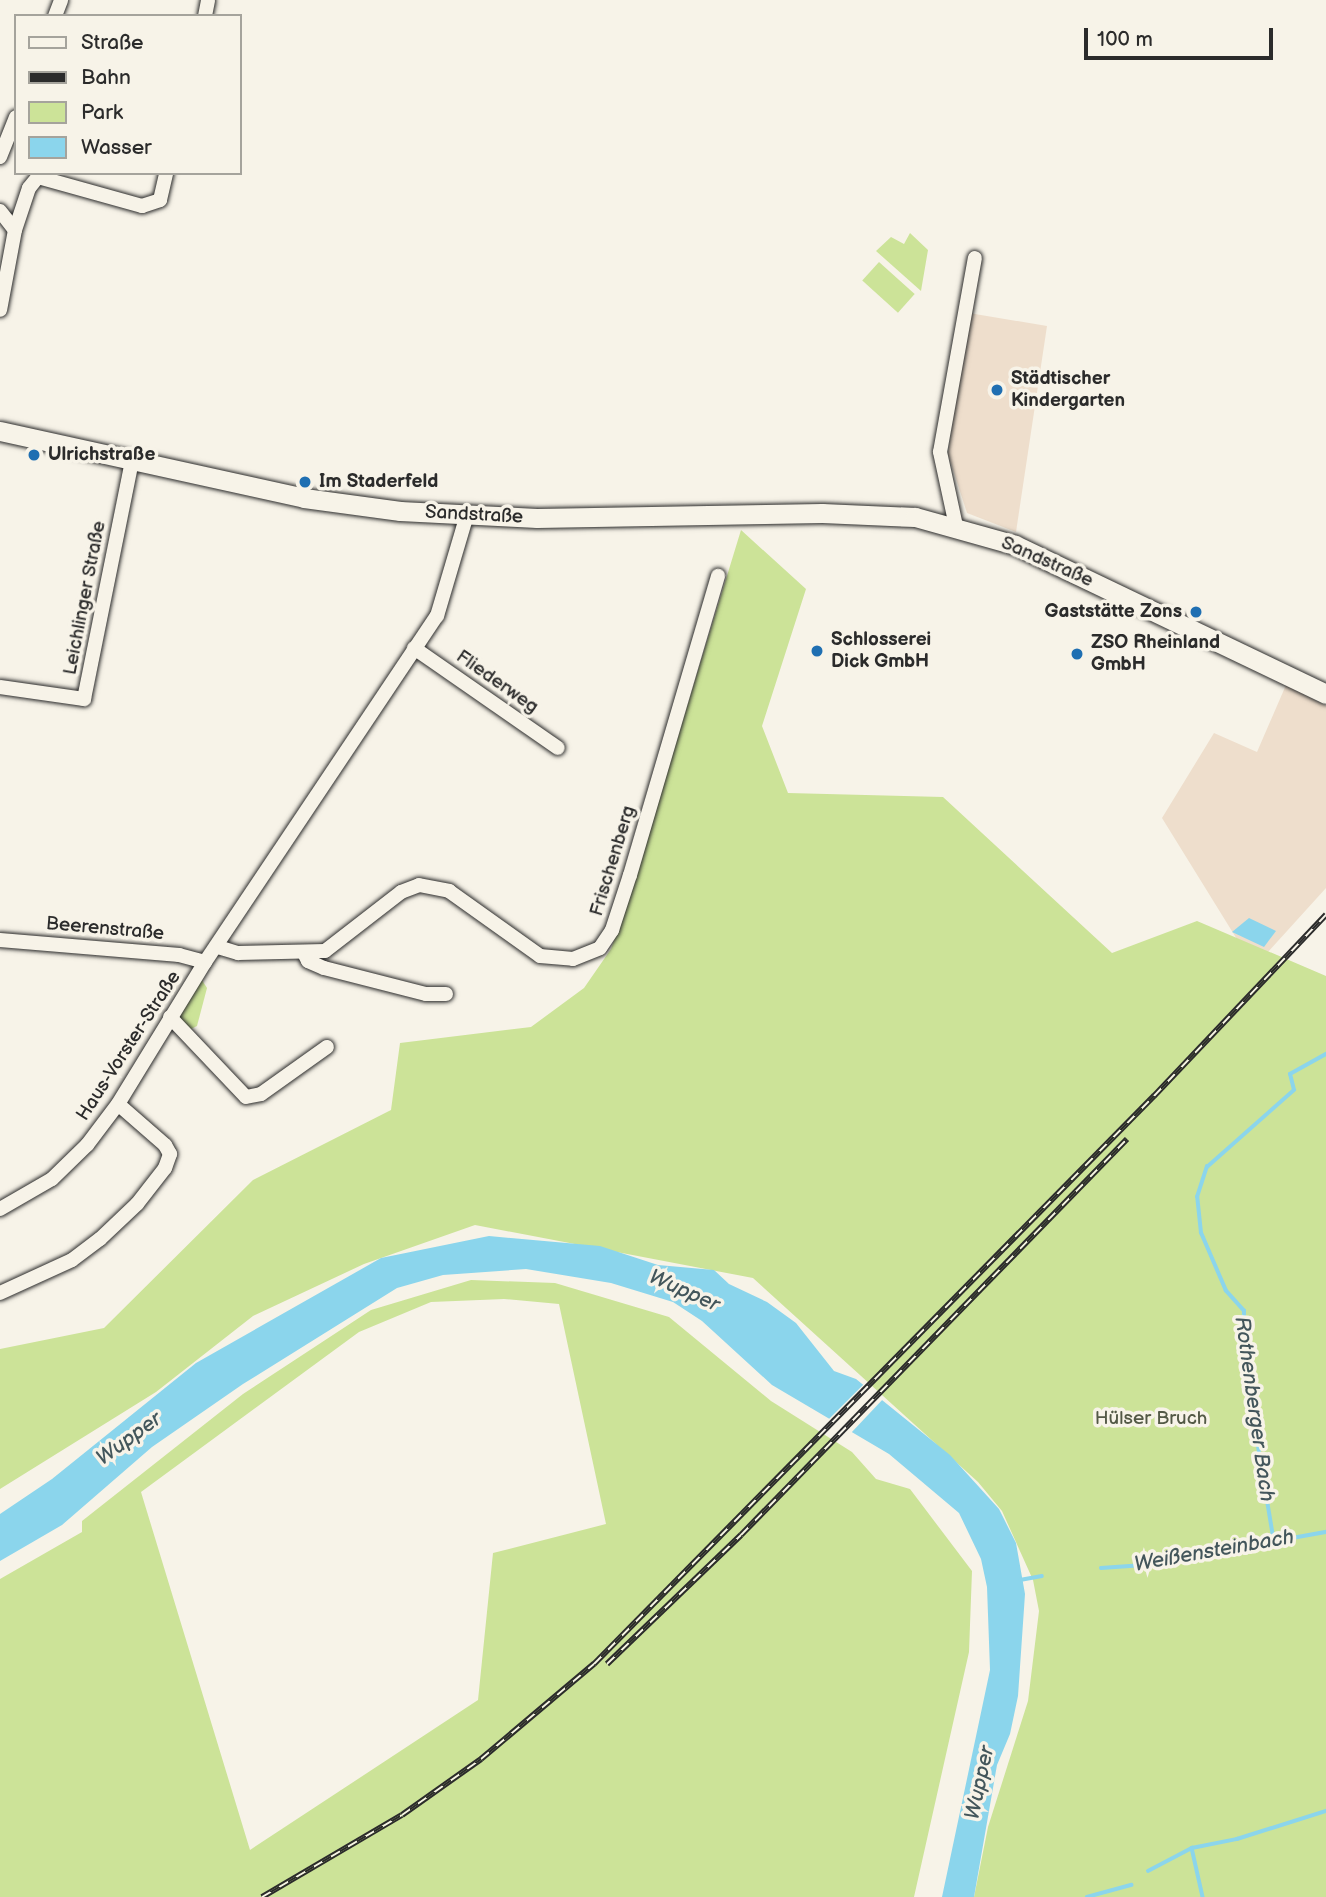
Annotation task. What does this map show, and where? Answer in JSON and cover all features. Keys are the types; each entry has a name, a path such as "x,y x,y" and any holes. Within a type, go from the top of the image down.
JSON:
{"street":[{"path":"0,157 14,122"},
{"path":"0,310 15,230 29,188 38,177 142,206 160,200 166,175"},
{"path":"0,211 15,230"},
{"path":"956,526 940,453 975,258"},
{"name":"Sandstraße","path":"0,431 304,498 467,515 873,514 956,526 1015,545 1326,694"},
{"name":"Leichlinger Straße","path":"0,687 84,699 132,462"},
{"path":"218,947 445,598 467,515"},
{"name":"Frischenberg","path":"218,947 238,953 325,951 341,944 401,892 419,885 449,891 540,956 573,959 600,947 612,930 630,875 718,576"},
{"name":"Fliederweg","path":"414,648 558,747"},
{"name":"Beerenstraße","path":"0,940 179,955 205,962"},
{"name":"Haus-Vorster-Straße","path":"0,1209 52,1179 87,1145 118,1104 205,962 218,947"},
{"path":"304,953 308,961 324,968 426,994 446,994"},
{"path":"170,1017 246,1097 261,1094 327,1047"},
{"path":"0,1293 72,1260 100,1239 137,1204 165,1168 170,1154 165,1145 118,1104"}],"shaded area":[{"name":"Städtischer Kindergarten","path":"969,313 1047,326 1016,532 967,513 948,454"},
{"path":"1286,685 1326,706 1326,888 1268,952 1243,949 1162,818 1214,733 1257,752"}],"green space":[{"path":"910,233 928,250 921,291 876,251 891,237 904,244"},
{"path":"879,262 915,294 898,313 862,281"},
{"name":"Hülser Bruch","path":"741,530 806,589 762,726 788,793 943,797 1112,953 1197,921 1326,976 1326,1897 974,1897 988,1827 1028,1701 1039,1611 1033,1580 1002,1511 978,1482 753,1278 475,1225 364,1264 253,1316 156,1392 0,1489 0,1349 104,1328 253,1180 391,1110 400,1043 531,1027 584,988 611,949 626,906"},
{"path":"200,977 207,988 197,1026 189,1030 177,1014"},
{"path":"471,1280 555,1283 669,1317 771,1401 852,1452 876,1479 910,1489 972,1571 969,1652 914,1897 0,1897 0,1579 82,1532 82,1521 243,1394 371,1310","holes":["504,1299 559,1304 606,1524 493,1553 478,1700 250,1850 141,1492 359,1332 431,1302"]}],"water":[{"path":"1249,918 1276,931 1264,947 1232,932"},
{"name":"Wupper","path":"489,1236 600,1246 658,1265 714,1270 729,1284 767,1302 796,1323 834,1371 856,1379 950,1455 999,1509 1016,1543 1025,1594 1018,1696 1010,1734 997,1765 974,1897 942,1897 990,1670 987,1587 981,1559 959,1513 889,1454 772,1385 702,1321 673,1302 611,1283 526,1269 443,1275 397,1288 243,1384 152,1447 62,1525 0,1561 0,1514 52,1479 196,1363 381,1258"}],"pier":[{"path":"866,1382 884,1398 851,1433 827,1421"}],"waterway":[{"name":"Rothenberger Bach","path":"1274,1543 1243,1356 1244,1311 1226,1291 1201,1233 1197,1197 1207,1167 1294,1090 1290,1074 1326,1054"},
{"name":"Weißensteinbach","path":"1101,1568 1144,1565 1326,1532"},
{"name":"Weißensteinbach","path":"1020,1580 1042,1576"},
{"path":"1192,1848 1237,1839 1326,1811"},
{"path":"1148,1871 1192,1848 1203,1897"},
{"path":"1087,1897 1131,1885"}],"railway":[{"path":"262,1897 402,1815 481,1759 594,1664 1154,1096 1326,915"},
{"path":"607,1664 741,1535 1127,1139"}],"place":[{"name":"Städtischer Kindergarten","path":"997,390"},
{"name":"Ulrichstraße","path":"34,455"},
{"name":"Im Staderfeld","path":"305,482"},
{"name":"Gaststätte Zons","path":"1196,612"},
{"name":"Schlosserei Dick GmbH","path":"817,651"},
{"name":"ZSO Rheinland GmbH","path":"1077,654"}]}
